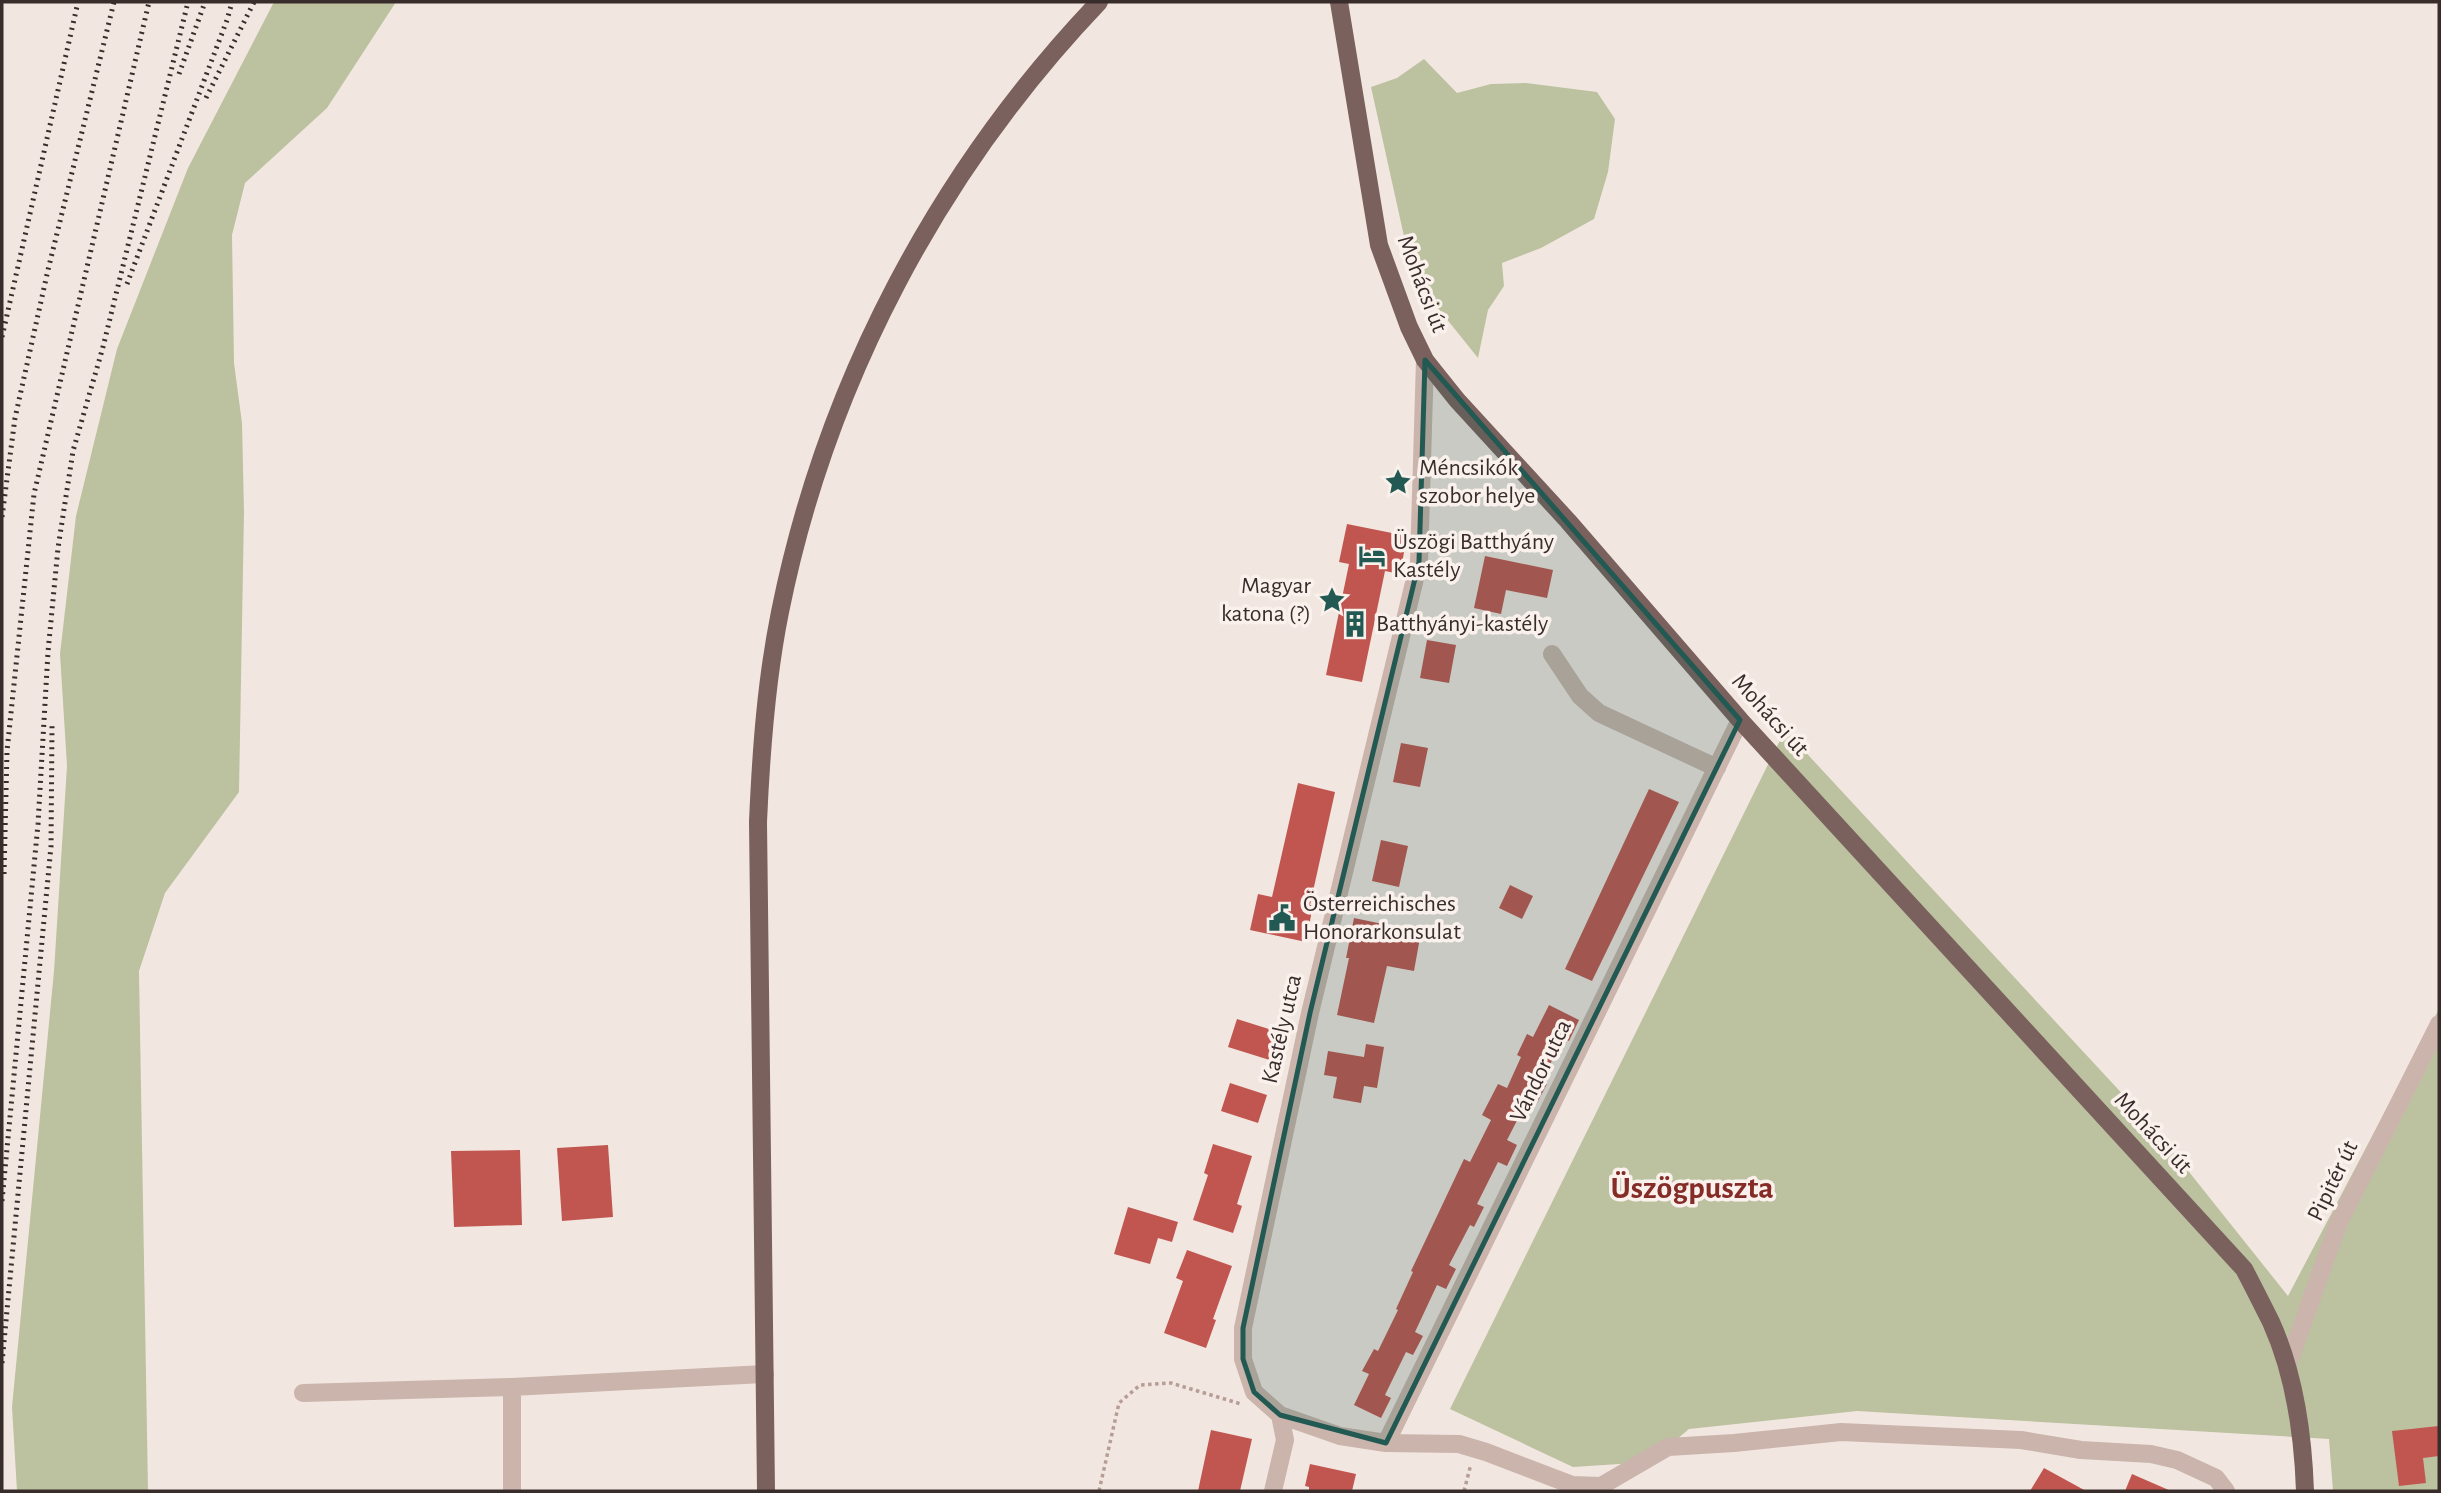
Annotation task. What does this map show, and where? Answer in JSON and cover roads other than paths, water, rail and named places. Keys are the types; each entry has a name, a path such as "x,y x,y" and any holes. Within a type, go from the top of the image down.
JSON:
{"main road":[{"path":"766,1491 758,822 765,713 779,614 800,526 828,435 860,357 889,297 955,183 1013,100 1069,33 1099,2"},
{"name":"Mohácsi út","path":"1339,2 1379,245 1409,327 1425,360 1457,400 1567,521 1740,720 2244,1269 2272,1324 2295,1395 2305,1491"}],"street":[{"name":"Kastély utca","path":"1280,1415 1254,1392 1243,1359 1243,1328 1310,1013 1419,562 1425,360"},
{"path":"1552,654 1580,696 1599,713 1717,768"},
{"name":"Vándor utca","path":"1386,1443 1740,720"},
{"name":"Pipitér út","path":"2287,1367 2338,1224 2439,1024"},
{"path":"303,1393 512,1387 765,1374"},
{"path":"512,1387 512,1491"},
{"path":"1280,1415 1340,1436 1386,1443 1459,1444 1572,1485 1601,1486 1668,1447 1841,1432 2021,1440 2081,1450 2151,1454 2177,1460 2216,1478 2226,1491"},
{"path":"1273,1491 1285,1440 1280,1415"}],"railway":[{"path":"2,337 78,2"},
{"path":"2,517 15,418 48,270 114,2"},
{"path":"4,874 7,751 34,494 149,2"},
{"path":"2,1201 38,824 48,652 58,548 73,451 103,347 188,2"},
{"path":"179,74 205,2"},
{"path":"127,284 232,2"},
{"path":"206,98 254,2"},
{"path":"2,1363 51,846 52,726"}],"place":[{"name":"Méncsikók szobor helye","path":"1398,482"},
{"name":"Üszögi Batthyány Kastély","path":"1372,556"},
{"name":"Magyar katona (?)","path":"1332,600"},
{"name":"Batthyányi-kastély","path":"1355,624"},
{"name":"Österreichisches Honorarkonsulat","path":"1282,918"}],"district":[{"name":"Üszögpuszta","path":"1692,1188"}]}
